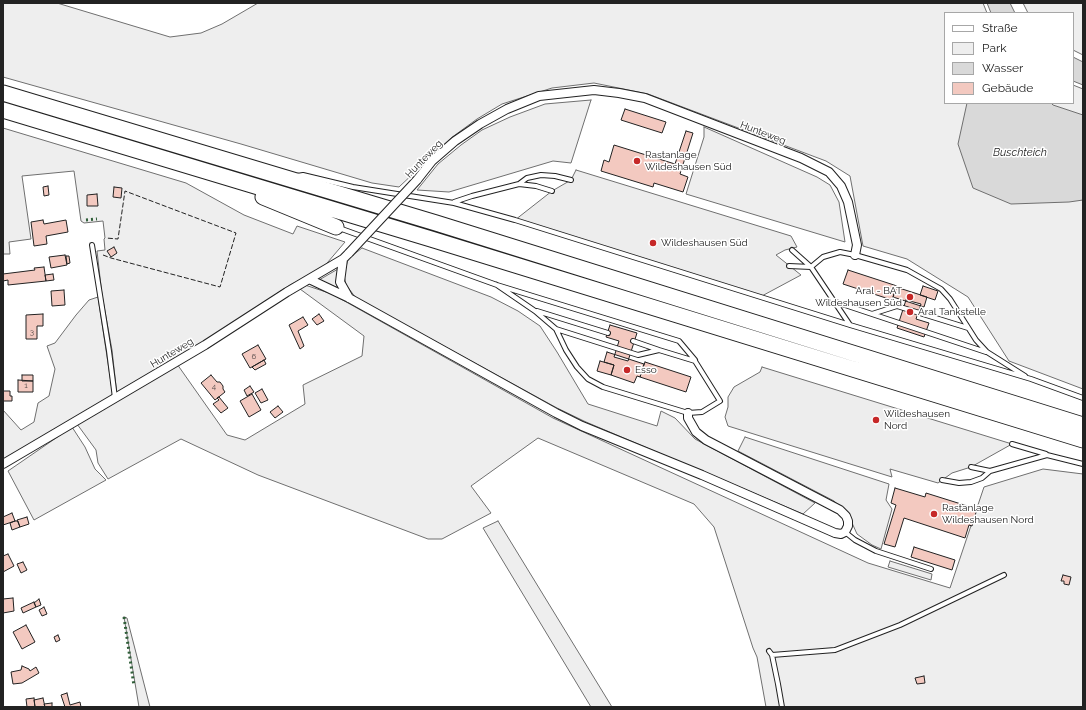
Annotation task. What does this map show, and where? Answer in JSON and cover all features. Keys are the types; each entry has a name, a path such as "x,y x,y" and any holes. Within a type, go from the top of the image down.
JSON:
{"highway":[{"path":"3,93 444,226 1083,425"},
{"path":"3,110 226,176 1083,440"},
{"path":"226,176 245,191 336,227"}],"street":[{"name":"Hunteweg","path":"3,464 205,345 288,292 343,260 417,180 432,161 455,141 480,124 507,109 539,96 594,90 619,93 653,101 801,158 829,172 841,186 848,202 857,245 855,255"},
{"path":"343,260 340,282 349,298"},
{"path":"311,280 349,298 582,426 702,475 838,534 845,532 848,526 848,521 846,516 840,510 706,440 696,432 688,418 688,413"}],"lane":[{"path":"288,179 303,175 353,187 454,202 850,325 1031,379 1083,398"},
{"path":"520,184 527,178 541,175 555,176 571,180"},
{"path":"454,202 520,184 536,186 552,191"},
{"path":"336,227 497,285 679,340 695,361 720,401 702,412 688,413 603,387 588,378 574,361 556,329 535,311 497,285"},
{"path":"92,245 116,398"},
{"path":"792,250 811,267 850,325"},
{"path":"790,266 811,267 823,257 840,252 907,270 941,289 950,299 976,340 987,352"},
{"path":"833,301 987,352 1031,379"},
{"path":"872,314 897,306 968,328"},
{"path":"535,311 608,333"},
{"path":"556,329 638,355 659,350"},
{"path":"633,341 695,361"},
{"path":"1012,444 1083,464"},
{"path":"942,480 959,484 971,482 982,478 990,471 1047,455"},
{"path":"971,467 990,471"},
{"path":"845,532 855,540 876,550 931,569"},
{"path":"782,707 770,653 835,650 900,625 1004,575"}],"green space":[{"path":"3,3 57,3 170,37 201,33 222,24 258,3 983,3 987,12 944,12 944,104 1074,104 1074,85 1083,89 1083,389 1009,361 968,297 907,259 863,246 850,176 826,161 648,94 594,83 552,88 502,104 477,119 451,138 399,187 372,183 241,144 3,77"},
{"path":"1023,3 1083,3 1083,55 1074,50 1074,12 1028,12"},
{"path":"591,100 571,163 553,161 449,192 417,190 438,164 482,130 510,117 545,104"},
{"path":"704,127 817,177 830,185 839,202 845,242 686,194 704,137"},
{"path":"3,128 186,183 244,215 293,234 297,226 345,242 322,269 290,285 174,361 117,395 112,350 102,295 97,251 105,250 103,221 84,223 81,221 74,171 22,176 31,239 9,242 10,254 3,254"},
{"path":"362,248 491,297 518,311 540,326 588,404 657,426 661,411 675,418 695,439 815,503 803,514 586,422 557,408 356,298 346,285 344,275 348,259"},
{"path":"338,269 336,282 338,288 319,280"},
{"path":"305,285 332,294 553,418 868,563 950,588 984,487 1043,469 1083,474 1083,707 766,707 757,657 714,527 694,504 538,438 471,486 491,513 442,539 428,539 258,475 181,439 108,479 98,463 96,450 77,424 177,364 227,435 245,440 305,404 303,385 362,356 364,336 300,289"},
{"path":"98,297 113,396 3,460 3,410 21,430 34,422 38,403 49,396 55,369 47,346 55,343 89,300"},
{"path":"72,427 85,447 95,469 106,480 34,520 8,471"},
{"path":"745,437 889,484 886,500 892,509 881,549 872,545 857,534 848,514 834,501 738,451"},
{"path":"498,521 612,707 591,707 483,528"},
{"path":"124,617 127,618 150,707 139,707"}],"shaded area":[{"name":"Wildeshausen Süd","path":"576,170 791,236 797,247 785,250 776,255 801,275 760,297 515,220 552,191 571,180"},
{"path":"762,367 1012,444 971,467 952,473 938,483 890,469 892,477 728,426 725,417 728,407 728,397 734,387 760,372"},
{"path":"890,561 932,574 931,580 888,567"}],"water":[{"path":"987,3 1010,3 1014,12 991,12"},
{"path":"1074,58 1083,62 1083,85 1074,81"},
{"name":"Buschteich","path":"967,104 1052,104 1083,115 1083,200 1069,202 1011,204 973,188 958,144"}],"building":[{"path":"625,109 666,122 662,133 621,120"},
{"name":"Rastanlage Wildeshausen Süd","path":"686,131 693,133 680,174 688,177 683,192 654,183 653,187 601,171 604,160 609,162 614,145 675,164"},
{"path":"48,186 49,195 44,196 43,187"},
{"path":"114,187 122,188 121,198 113,197"},
{"path":"97,194 98,206 87,206 87,195"},
{"path":"43,220 44,224 66,220 68,232 46,236 47,244 34,246 31,222"},
{"path":"114,247 117,253 111,257 107,251"},
{"path":"65,255 67,265 51,268 49,257"},
{"path":"66,256 69,256 70,263 67,264"},
{"path":"44,267 46,281 8,285 8,280 3,281 3,274 35,270 34,268"},
{"path":"848,270 897,286 892,300 843,284"},
{"path":"53,274 54,280 46,281 45,275"},
{"path":"923,286 938,291 935,300 920,295"},
{"name":"Aral - BAT Wildeshausen Süd","path":"896,287 927,297 924,307 893,297"},
{"path":"64,290 65,305 52,306 51,291"},
{"name":"Aral Tankstelle","path":"906,300 921,304 916,319 929,323 924,337 897,328"},
{"path":"43,314 43,326 37,326 37,339 26,339 26,315"},
{"path":"319,314 324,321 317,325 312,319"},
{"path":"303,317 308,325 298,331 304,346 300,349 289,325"},
{"path":"610,325 637,333 628,361 614,357 619,341 606,337"},
{"path":"258,345 266,359 250,368 242,354"},
{"name":"Esso","path":"607,352 644,364 640,377 637,376 634,383 611,375 614,365 604,362"},
{"path":"264,360 266,364 255,370 252,367"},
{"path":"600,361 614,365 611,375 597,371"},
{"path":"645,362 691,377 686,392 640,377"},
{"path":"22,375 33,375 33,381 22,381"},
{"path":"211,375 217,382 220,382 225,392 215,400 201,383"},
{"path":"18,380 33,381 33,392 18,392"},
{"path":"250,386 254,392 247,396 244,390"},
{"path":"262,389 268,400 261,403 255,393"},
{"path":"3,391 10,391 12,401 3,401"},
{"path":"252,394 261,410 249,417 240,401"},
{"path":"219,397 228,408 221,413 213,404 219,400 217,398"},
{"path":"278,406 283,412 275,418 270,412"},
{"name":"Rastanlage Wildeshausen Nord","path":"895,488 925,497 926,493 977,509 972,526 969,525 965,538 904,518 895,547 884,544 896,505 891,503"},
{"path":"12,513 15,521 3,525 3,517"},
{"path":"27,517 29,524 20,527 17,520"},
{"path":"18,521 20,527 12,530 10,523"},
{"path":"914,547 955,560 952,570 911,557"},
{"path":"8,554 14,566 3,572 3,556"},
{"path":"23,562 27,570 21,573 17,564"},
{"path":"1063,575 1071,577 1069,585 1064,584 1064,581 1061,581"},
{"path":"13,598 14,611 3,613 3,599"},
{"path":"39,599 41,605 36,607 34,603"},
{"path":"34,602 36,607 23,613 21,608"},
{"path":"44,607 47,614 42,616 39,610"},
{"path":"26,625 35,642 22,649 13,632"},
{"path":"58,635 60,640 56,642 54,637"},
{"path":"22,666 30,671 36,667 39,673 22,683 13,684 11,672 21,670"},
{"path":"924,676 925,683 917,684 915,678"},
{"path":"67,693 70,705 80,702 81,707 65,707 61,695"},
{"path":"34,698 35,707 27,707 26,699"},
{"path":"43,698 45,707 35,707 34,700"},
{"path":"52,703 52,707 45,707 44,704"}],"hedge":[{"path":"86,220 97,219"},
{"path":"124,617 134,686"}],"fence":[{"path":"103,255 220,287 236,233 125,191 118,239 106,238"}],"place":[{"name":"Rastanlage Wildeshausen Süd","path":"637,161"},
{"name":"Wildeshausen Süd","path":"653,243"},
{"name":"Aral - BAT Wildeshausen Süd","path":"910,297"},
{"name":"Aral Tankstelle","path":"910,312"},
{"name":"Esso","path":"627,370"},
{"name":"Wildeshausen Nord","path":"876,420"},
{"name":"Rastanlage Wildeshausen Nord","path":"934,514"}]}
